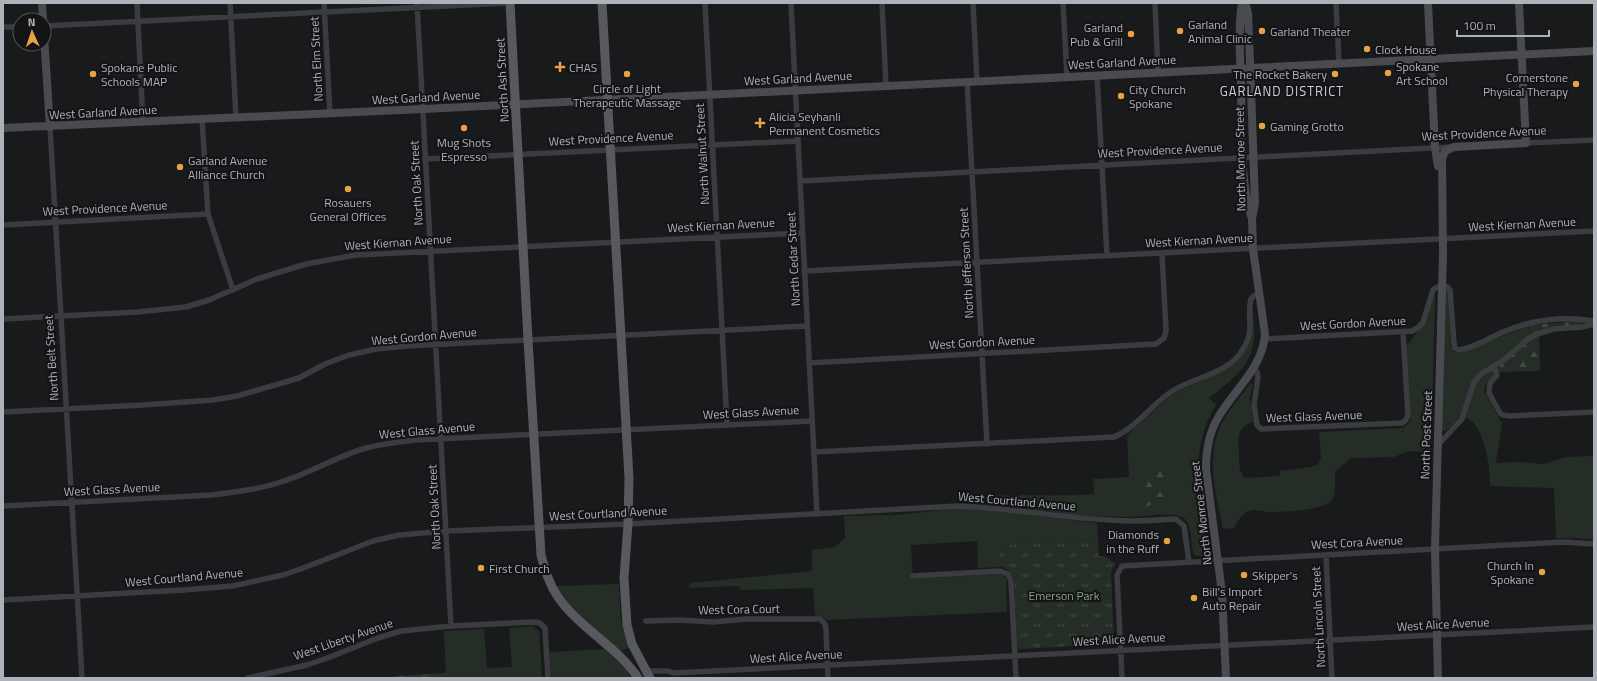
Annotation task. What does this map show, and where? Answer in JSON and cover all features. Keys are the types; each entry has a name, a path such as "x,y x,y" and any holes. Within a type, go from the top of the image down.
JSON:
{"main road":[{"name":"North Ash Street","path":"509,3 534,433 538,528 541,555 548,577 558,597 577,619 624,660 638,678"},
{"path":"602,3 629,478 628,524 624,578 627,625 632,644 648,675"}],"street":[{"path":"137,3 143,122"},
{"path":"230,3 236,117"},
{"name":"North Elm Street","path":"324,3 330,114"},
{"path":"52,26 138,22 417,5 509,3"},
{"name":"North Walnut Street","path":"705,3 728,424"},
{"name":"North Cedar Street","path":"791,3 817,514"},
{"path":"882,3 886,86"},
{"path":"973,3 977,81"},
{"path":"1063,3 1067,77"},
{"path":"1154,3 1158,72"},
{"name":"North Monroe Street","path":"1226,678 1219,561 1206,469 1208,444 1212,429 1219,415 1253,369 1260,356 1264,339 1264,324 1258,295 1253,248 1252,219 1255,203 1248,13 1244,3"},
{"name":"North Monroe Street","path":"1244,3 1240,13 1243,157 1247,203 1252,219"},
{"path":"1336,3 1339,63"},
{"name":"North Post Street","path":"1428,3 1435,148 1441,193"},
{"path":"1518,3 1526,143"},
{"name":"North Oak Street","path":"417,5 442,438 451,626"},
{"name":"West Garland Avenue","path":"3,128 330,114 1594,51"},
{"name":"North Belt Street","path":"45,52 82,678"},
{"path":"1098,75 1107,255"},
{"name":"North Jefferson Street","path":"967,82 987,444"},
{"path":"202,119 208,214 233,290"},
{"name":"West Providence Avenue","path":"800,182 1243,157 1594,140"},
{"name":"West Providence Avenue","path":"425,159 797,141"},
{"name":"North Post Street","path":"1438,678 1435,548 1443,239 1441,193 1442,159 1445,151 1454,147"},
{"name":"West Providence Avenue","path":"3,225 208,214"},
{"name":"West Kiernan Avenue","path":"804,271 1594,231"},
{"name":"West Kiernan Avenue","path":"3,319 164,310 186,307 209,300 257,279 279,272 331,258 356,254 802,233"},
{"name":"West Gordon Avenue","path":"809,363 1156,344 1164,338 1166,331 1162,253"},
{"path":"1442,285 1448,287 1451,291 1454,344 1455,348 1459,350 1524,324 1582,319 1594,322"},
{"name":"West Gordon Avenue","path":"1264,339 1412,331 1419,327 1424,319 1433,290 1442,285"},
{"path":"814,452 1114,437 1124,433 1173,390 1223,368 1235,360 1243,350 1250,335 1250,300 1252,297 1258,295"},
{"path":"1438,446 1462,419 1476,379 1484,372 1537,334 1550,330 1582,327 1594,322"},
{"name":"West Gordon Avenue","path":"3,412 213,400 237,396 299,378 325,364 349,355 376,349 436,344 807,326"},
{"name":"North Post Street","path":"1403,332 1407,419"},
{"path":"1494,366 1497,375 1490,383 1489,390 1499,412 1503,416 1594,412"},
{"name":"West Glass Avenue","path":"1253,369 1257,372 1258,377 1254,405 1258,428 1265,430 1400,423 1405,422 1407,419"},
{"name":"West Glass Avenue","path":"3,506 212,495 235,492 282,482 366,448 389,443 442,438 534,433 812,421"},
{"name":"West Courtland Avenue","path":"3,600 189,590 233,586 283,575 373,541 399,535 447,531 628,524 958,506 988,507 1079,518 1130,521 1173,519 1177,520 1184,526 1189,562"},
{"name":"West Cora Avenue","path":"1120,650 1117,575 1122,566 1435,548 1564,542 1594,544"},
{"name":"North Lincoln Street","path":"1326,555 1332,678"},
{"path":"913,576 1000,571 1008,574 1011,581 1016,678"},
{"name":"West Cora Court","path":"646,621 679,620 713,622 820,619 825,624 826,630 827,665"},
{"name":"West Liberty Avenue","path":"248,678 312,663 401,631 451,626 533,622 542,624 545,633 548,678"},
{"name":"West Alice Avenue","path":"648,675 668,671 673,676 827,665 1594,626"},
{"path":"1120,650 1122,678"},
{"path":"827,665 828,678"}],"green space":[{"path":"1447,290 1451,345 1453,351 1460,353 1529,325 1532,332 1502,359 1499,372 1487,381 1484,391 1502,423 1496,463 1519,462 1543,464 1567,457 1594,456 1594,540 1556,538 1554,488 1490,486 1489,467 1484,445 1475,425 1468,419 1460,416 1453,425 1445,431 1442,431 1445,292"},
{"path":"1434,291 1431,452 1408,451 1394,457 1351,458 1335,472 1335,493 1333,499 1329,503 1315,508 1295,511 1250,511 1241,517 1234,528 1223,529 1215,489 1213,462 1214,449 1222,423 1232,407 1251,383 1253,384 1250,398 1253,422 1247,424 1241,431 1238,444 1241,472 1244,478 1280,476 1280,471 1318,465 1321,457 1319,432 1403,428 1409,423 1411,418 1409,417 1406,347 1423,324"},
{"path":"1252,306 1254,337 1248,360 1233,378 1209,398 1216,405 1207,423 1199,457 1200,492 1209,547 1203,556 1196,556 1194,554 1188,522 1185,519 1174,515 1131,517 1095,516 987,504 988,496 1094,494 1093,479 1129,477 1127,435 1169,397 1180,390 1228,368 1236,362 1243,353 1252,316"},
{"path":"1584,322 1582,324 1539,330 1540,371 1499,372 1501,359 1531,332 1529,325"},
{"path":"1153,465 1157,465 1167,471 1168,493 1160,500 1136,512 1133,509 1147,485 1148,471"},
{"path":"959,508 989,510 1097,523 1098,540 1000,545 1001,567 978,568 977,541 911,545 913,579 1003,575 1006,578 1007,612 827,620 823,617 815,615 813,588 740,590 739,586 689,588 690,583 812,571 812,550 835,547 845,538 844,516 896,515"},
{"name":"Emerson Park","path":"1098,540 1099,556 1104,556 1116,564 1112,569 1111,574 1114,644 1019,649 1017,646 1014,580 1010,571 1001,567 999,545"},
{"path":"619,584 621,622 629,648 619,651 593,629 569,605 556,586"},
{"path":"533,626 539,631 542,678 446,678 444,631 484,629 487,668 512,667 509,628"},
{"path":"605,649 625,668 631,678 551,678 549,652"},
{"path":"446,673 446,678 389,678 395,676"}],"place":[{"name":"Garland Animal Clinic","path":"1180,31"},
{"name":"Garland Theater","path":"1262,31"},
{"name":"Garland Pub & Grill","path":"1131,34"},
{"name":"Clock House","path":"1367,49"},
{"name":"CHAS","path":"560,67"},
{"name":"Spokane Art School","path":"1388,73"},
{"name":"Spokane Public Schools MAP","path":"93,74"},
{"name":"Circle of Light Therapeutic Massage","path":"627,74"},
{"name":"The Rocket Bakery","path":"1335,74"},
{"name":"Cornerstone Physical Therapy","path":"1576,84"},
{"name":"City Church Spokane","path":"1121,96"},
{"name":"Alicia Seyhanli Permanent Cosmetics","path":"760,123"},
{"name":"Gaming Grotto","path":"1262,126"},
{"name":"Mug Shots Espresso","path":"464,128"},
{"name":"Garland Avenue Alliance Church","path":"180,167"},
{"name":"Rosauers General Offices","path":"348,189"},
{"name":"Diamonds in the Ruff","path":"1167,541"},
{"name":"First Church","path":"481,568"},
{"name":"Church In Spokane","path":"1542,572"},
{"name":"Skipper's","path":"1244,575"},
{"name":"Bill's Import Auto Repair","path":"1194,598"}],"district":[{"name":"GARLAND DISTRICT","path":"1282,91"}]}
